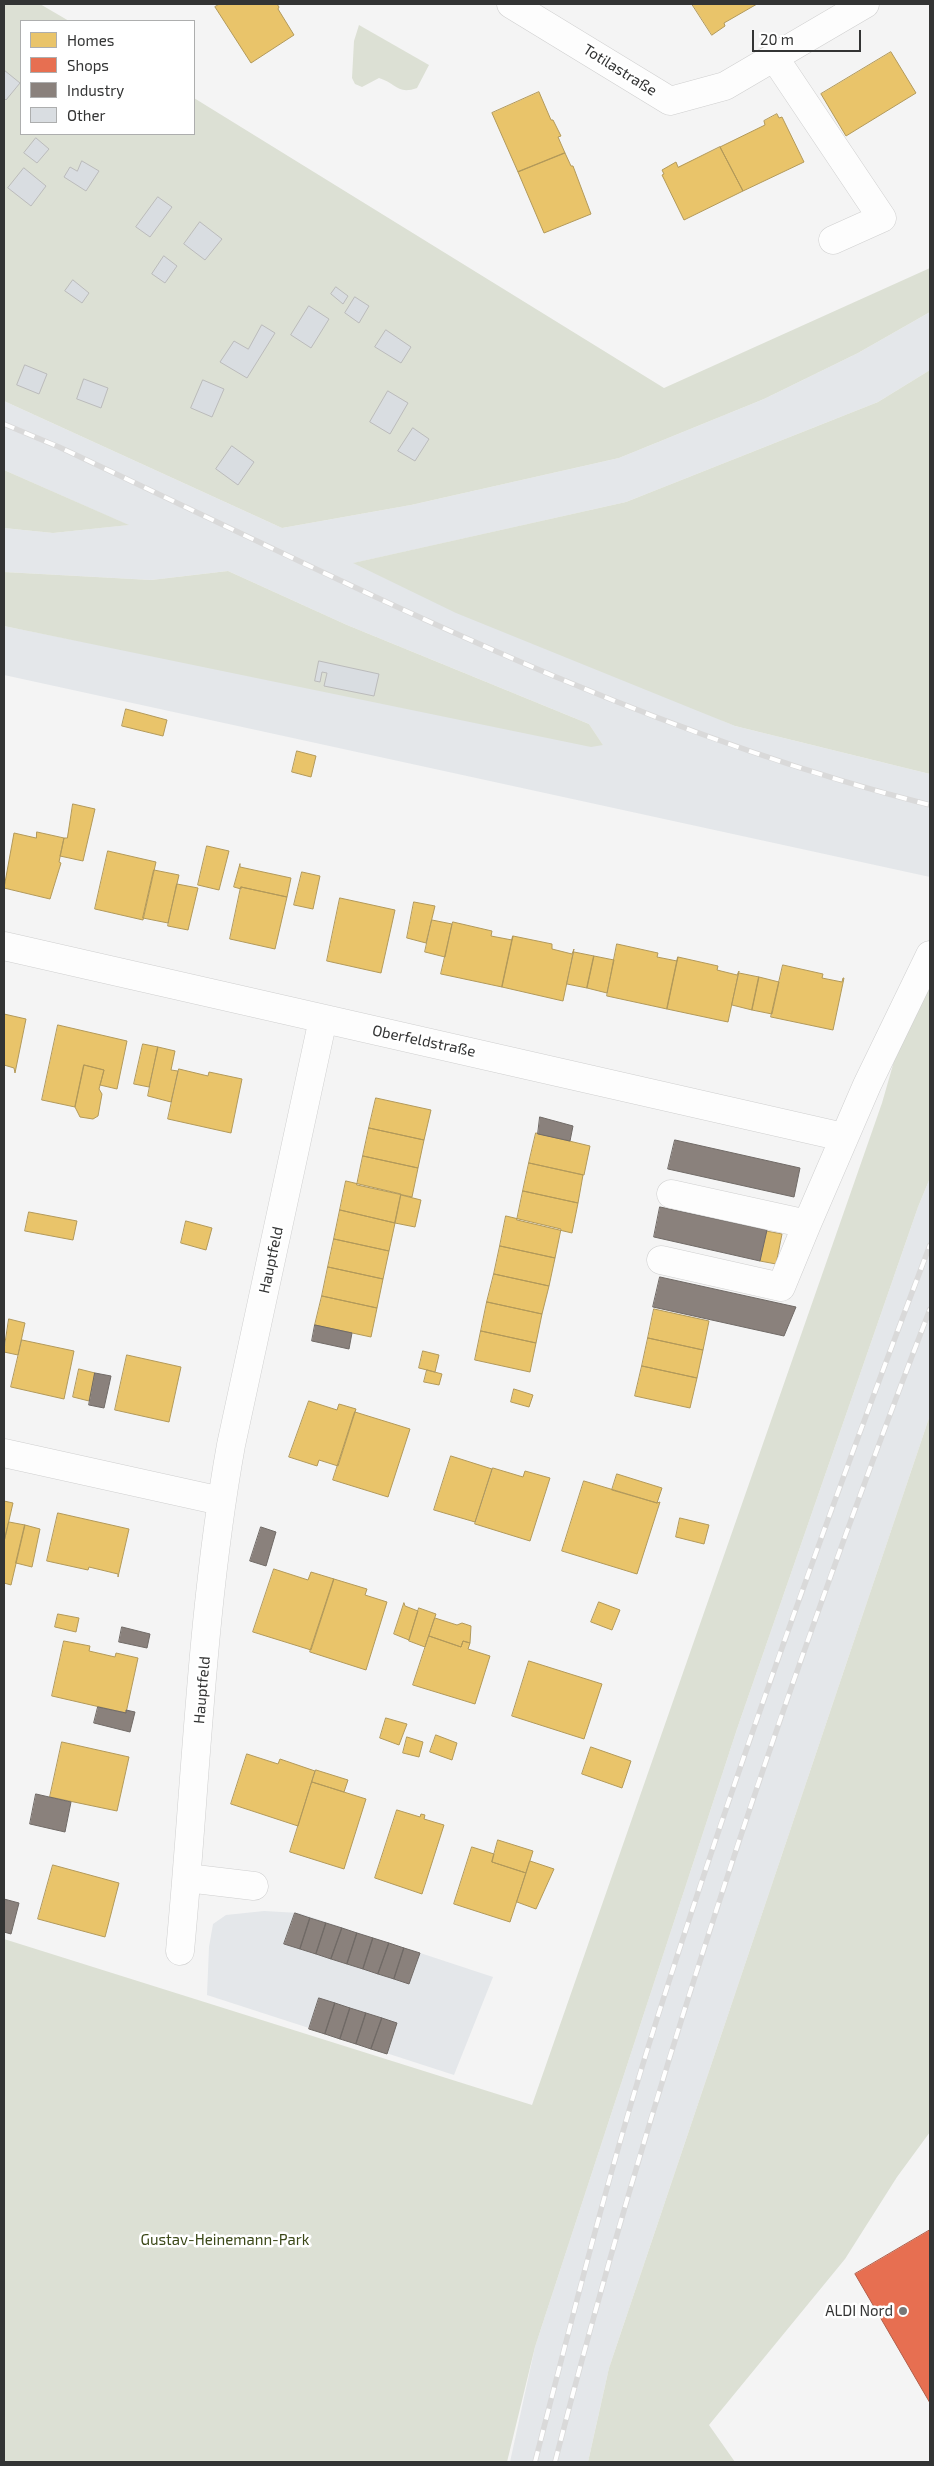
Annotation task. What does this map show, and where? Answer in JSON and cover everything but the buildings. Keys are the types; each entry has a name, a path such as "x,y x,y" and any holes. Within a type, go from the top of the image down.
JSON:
{"street":[{"name":"Totilastraße","path":"511,4 670,102 725,86 865,4"},
{"path":"774,56 882,218 833,240"},
{"name":"Oberfeldstraße","path":"4,946 843,1137"},
{"path":"661,1260 781,1287 843,1137 930,955"},
{"name":"Hauptfeld","path":"180,1951 205,1652 221,1501 235,1426 323,1019"},
{"path":"671,1194 807,1224"},
{"path":"4,1453 221,1501"},
{"path":"187,1878 254,1886"}],"shaded area":[{"path":"930,312 930,370 878,402 626,502 354,563 735,726 930,774 930,877 4,675 4,626 603,745 589,724 347,625 228,571 151,580 4,572 4,528 53,533 128,525 4,470 4,401 282,528 411,505 619,458 764,399 858,353"},
{"path":"930,1178 930,1415 609,2368 588,2462 510,2462 535,2347 737,1729 918,1207"},
{"path":"264,1911 299,1913 493,1977 454,2075 207,1995 209,1947 213,1924 226,1915"}],"green space":[{"path":"4,4 40,4 67,20 20,20 20,135 195,135 195,99 664,388 930,268 930,312 858,353 764,399 619,458 411,505 282,528 4,401"},
{"path":"359,25 429,65 417,88 410,90 401,89 379,78 362,87 355,84 352,78 354,41"},
{"path":"930,370 930,774 735,726 456,613 353,563 626,502 878,402"},
{"path":"4,470 129,525 53,533 4,528"},
{"path":"228,571 347,625 589,724 603,745 591,747 4,626 4,572 151,580"},
{"name":"Gustav-Heinemann-Park","path":"930,936 930,1178 918,1207 737,1729 535,2347 507,2462 4,2462 4,1939 532,2105 882,1103"},
{"path":"930,1415 930,2132 897,2177 845,2259 709,2425 735,2462 588,2462 609,2368"}],"railway":[{"path":"4,424 59,447 486,647 595,693 705,735 816,773 930,805"},
{"path":"535,2462 592,2241 656,2022 720,1826 788,1631 930,1245"},
{"path":"555,2462 594,2315 636,2170 726,1880 824,1594 930,1309"}],"place":[{"name":"ALDI Nord","path":"903,2311"}]}
